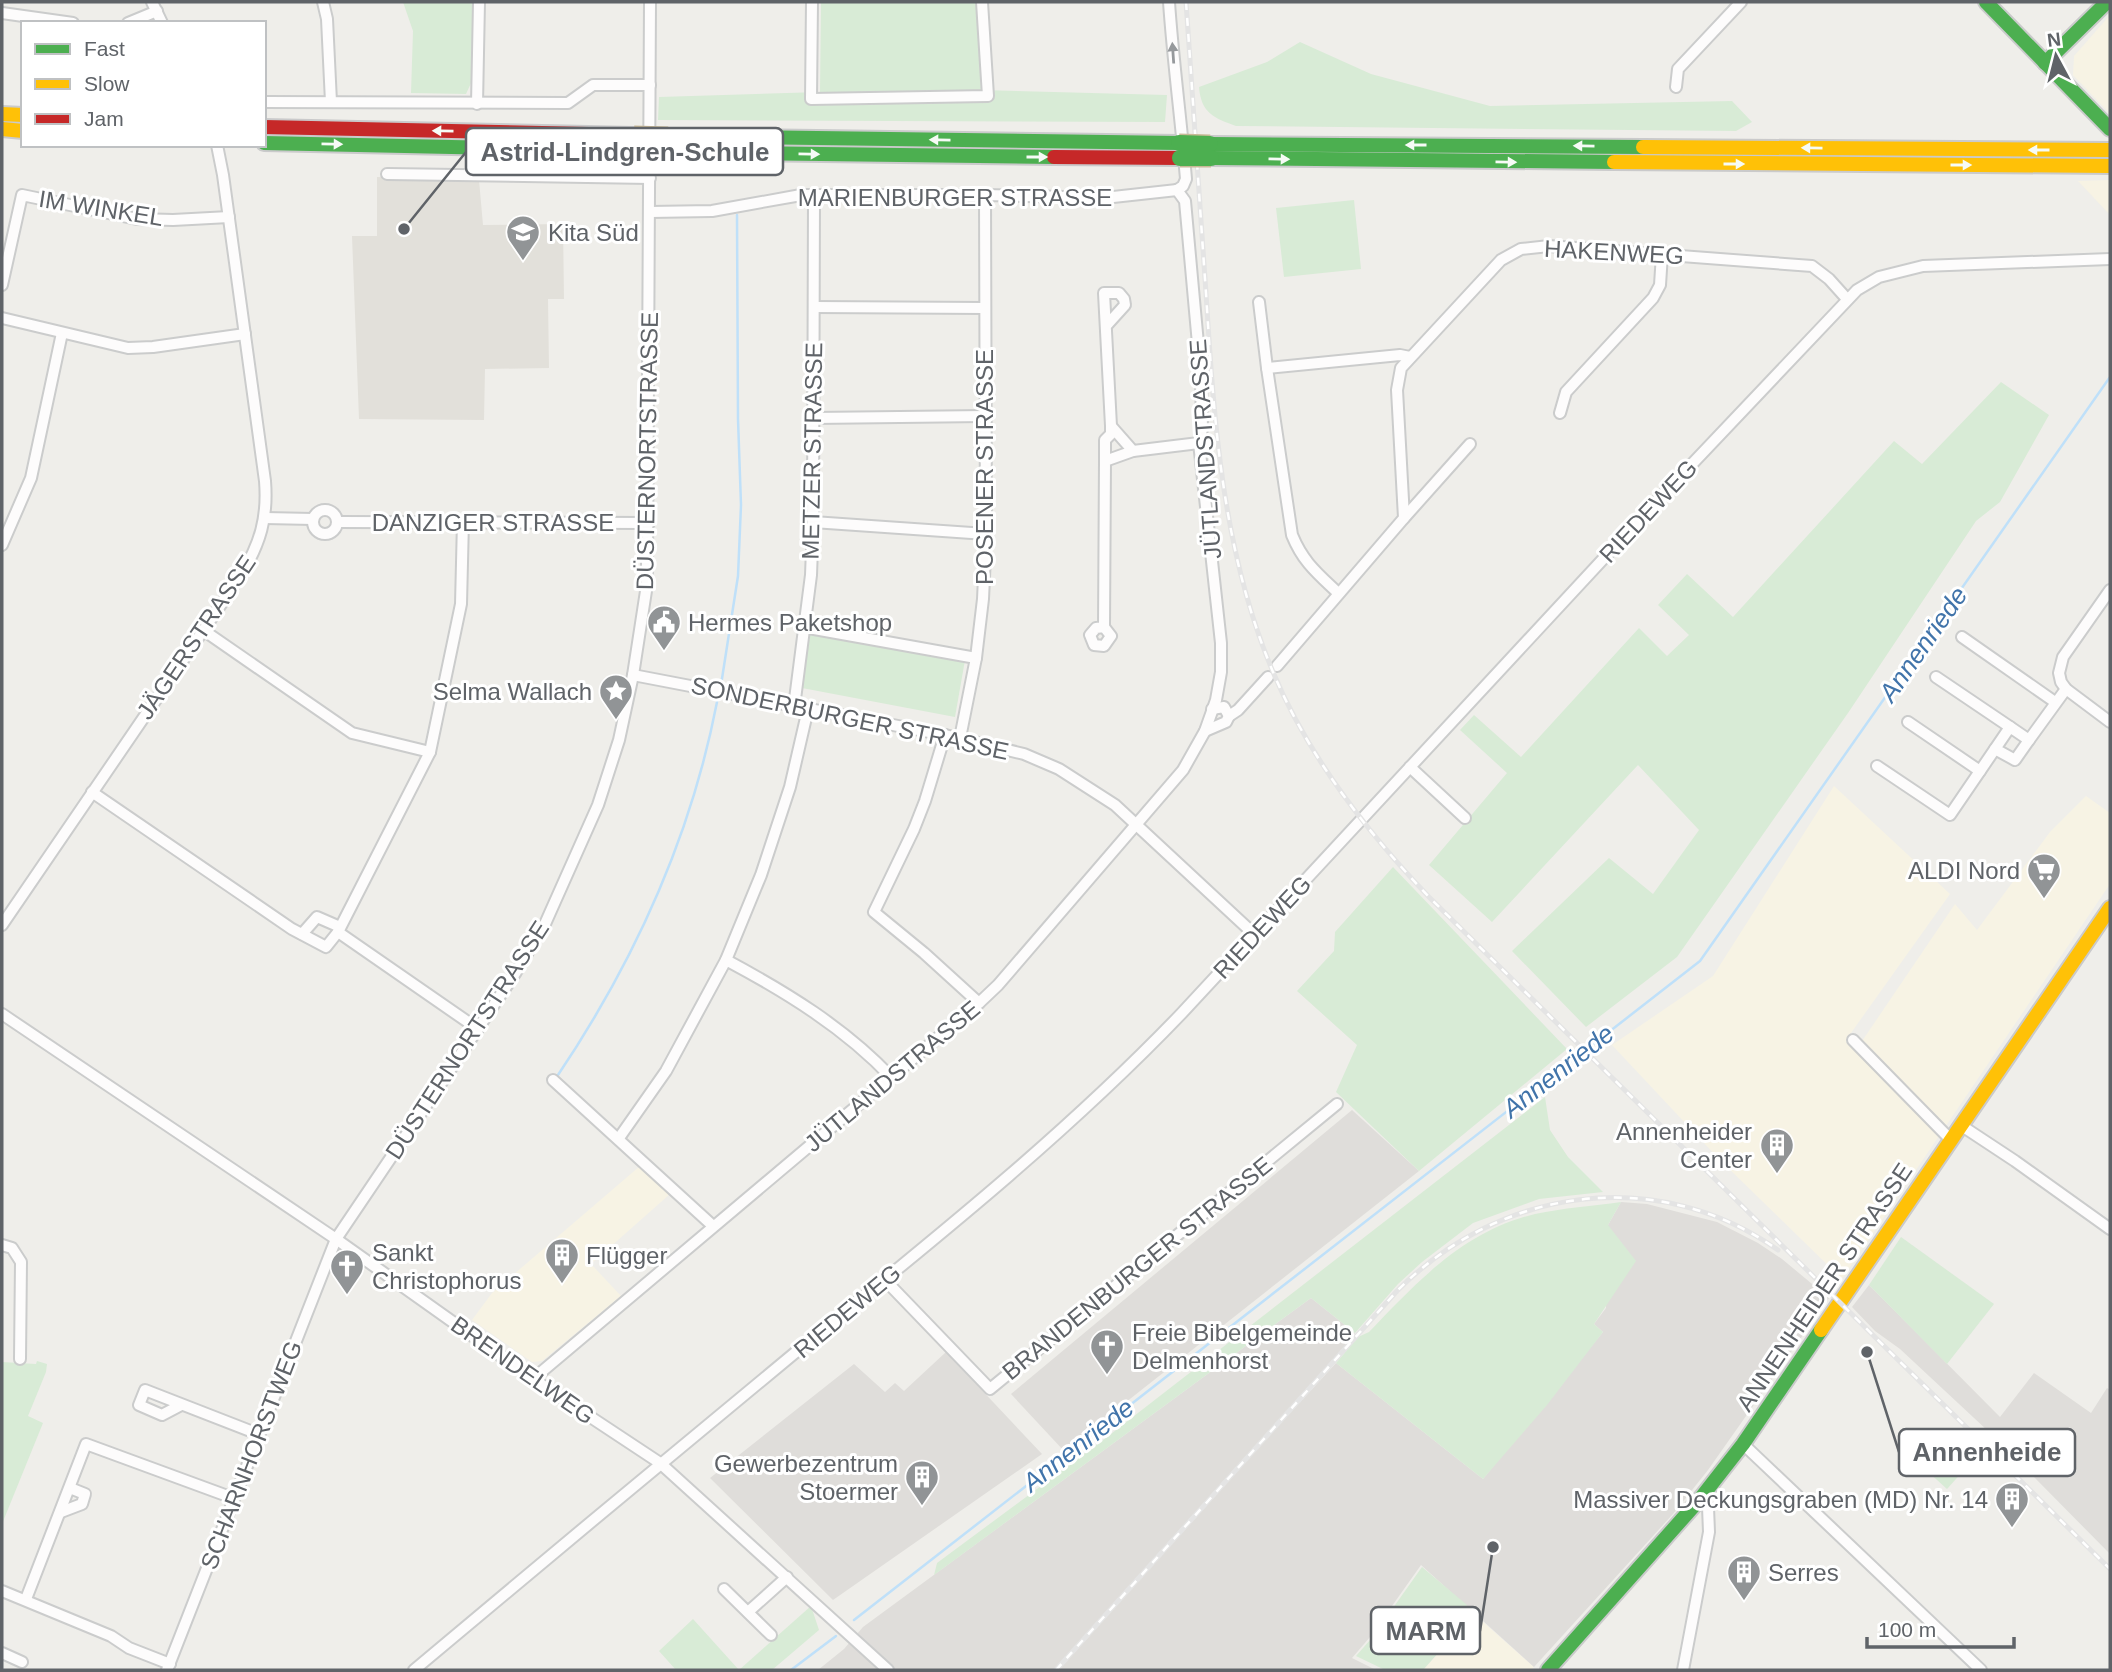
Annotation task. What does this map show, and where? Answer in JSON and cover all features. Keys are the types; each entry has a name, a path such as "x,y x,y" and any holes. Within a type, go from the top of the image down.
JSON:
{"main road":[{"path":"1986,2 2110,130"},
{"path":"2045,64 2106,2"},
{"path":"2,114 21,115"},
{"path":"266,127 668,144 1210,151 2109,155"},
{"path":"2,129 21,131"},
{"path":"266,143 634,143"},
{"name":"ANNENHEIDER STRASSE","path":"1548,1670 1700,1499 1743,1444 2110,908"}],"street":[{"path":"323,2 327,19 331,102"},
{"path":"477,104 479,2"},
{"name":"DÜSTERNORTSTRASSE","path":"336,1239 478,1029 545,923 598,804 619,740 633,675 646,591 649,523 650,2"},
{"path":"812,2 811,99 988,96 982,2"},
{"path":"1169,2 1186,179 1183,186 1177,190"},
{"path":"1676,88 1678,69 1741,2"},
{"path":"131,21 155,6"},
{"path":"2,13 59,21"},
{"path":"266,102 568,103 593,85 650,85"},
{"name":"JÄGERSTRASSE","path":"2,925 251,558 262,535 265,481 217,147"},
{"path":"387,174 650,178"},
{"name":"MARIENBURGER STRASSE","path":"650,212 712,211 814,195 1104,198 1177,190"},
{"name":"JÜTLANDSTRASSE","path":"533,1378 892,1079 998,985 1183,770 1205,730 1221,672 1221,643 1199,443 1202,429 1200,377 1185,201 1177,190"},
{"name":"IM WINKEL","path":"2,285 22,195 136,219 229,217"},
{"name":"METZER STRASSE","path":"794,707 811,575 814,195"},
{"name":"POSENER STRASSE","path":"960,738 976,658 983,598 986,534 985,195"},
{"name":"HAKENWEG","path":"1404,518 1397,390 1401,368 1502,260 1521,249 1549,246 1812,266 1829,279 1847,299"},
{"path":"1560,413 1566,391 1653,298 1660,285 1662,254"},
{"name":"RIEDEWEG","path":"414,1670 885,1280 1101,1095 1153,1044 1847,299 1879,277 1923,266 2110,259"},
{"path":"1259,302 1292,535 1307,565 1338,593"},
{"path":"814,307 985,308"},
{"path":"2,318 128,348 244,334"},
{"path":"1104,627 1105,440 1111,433 1106,326"},
{"path":"2,545 31,478 62,333"},
{"path":"1267,368 1400,355 1410,357"},
{"path":"814,418 985,416"},
{"path":"1111,426 1132,451"},
{"path":"1105,461 1132,451 1199,443"},
{"path":"1277,666 1469,444"},
{"name":"DANZIGER STRASSE","path":"328,510 335,515 337,522 331,532 325,534 318,531 313,519 320,511 328,510"},
{"name":"DANZIGER STRASSE","path":"265,518 313,519"},
{"path":"92,792 302,934 326,947 339,929 430,752 461,604 463,521"},
{"name":"DANZIGER STRASSE","path":"337,522 649,523"},
{"path":"813,522 986,534"},
{"path":"2110,590 2063,657 2059,673 2066,689 2110,722"},
{"path":"803,627 976,658"},
{"path":"203,629 352,733 430,752"},
{"path":"1962,637 2055,702"},
{"name":"SONDERBURGER STRASSE","path":"633,675 944,734 1024,754 1059,769 1115,805 1255,934"},
{"path":"1205,730 1226,722 1268,677"},
{"path":"1936,677 2029,740"},
{"path":"1995,749 2015,760 2066,689"},
{"path":"1212,709 1224,707 1229,716"},
{"path":"618,1138 666,1071 726,960 761,875 790,787 808,709"},
{"path":"1908,722 1980,771"},
{"path":"1877,766 1950,815 2010,727"},
{"path":"944,734 918,820 874,912 979,1003"},
{"path":"1410,767 1465,818"},
{"path":"302,934 317,917 339,929 478,1029"},
{"path":"726,960 777,987 845,1035 872,1057 892,1079"},
{"name":"BRENDELWEG","path":"2,1014 336,1239 660,1464 888,1670"},
{"path":"1853,1040 1951,1140"},
{"path":"553,1080 713,1226"},
{"name":"BRANDENBURGER STRASSE","path":"885,1280 990,1389 1337,1104"},
{"path":"1962,1126 2110,1229"},
{"name":"SCHARNHORSTWEG","path":"169,1667 336,1239"},
{"path":"2,1245 12,1248 21,1262 20,1359"},
{"path":"181,1405 258,1434"},
{"path":"26,1600 86,1444 233,1498"},
{"path":"1743,1444 1981,1670"},
{"path":"61,1512 82,1504 85,1494 69,1488"},
{"path":"1683,1670 1709,1532 1708,1507 1700,1499"},
{"path":"748,1612 787,1577"},
{"path":"724,1588 771,1635"},
{"path":"2,1591 111,1636 169,1667"},
{"path":"2,1653 22,1662"}],"shaded area":[{"path":"2110,15 2110,114 2073,75 2074,56"},
{"path":"377,177 479,180 483,225 563,224 564,299 548,299 549,368 485,369 484,420 359,419 352,236 377,236"},
{"path":"2110,180 2110,215 2078,181"},
{"path":"1834,786 1950,894 1846,1040 1856,1050 1955,904 1977,930 2050,832 2086,796 2110,813 2110,884 1842,1279 1719,1159 1612,1045 1713,976"},
{"path":"1352,1110 1419,1171 1064,1451 1011,1394"},
{"path":"640,1166 670,1194 591,1264 621,1296 542,1361 532,1362 472,1320 492,1293"},
{"path":"1621,1202 1647,1204 1717,1222 1782,1259 1829,1298 1708,1470 1673,1514 1534,1667 1421,1565 1352,1658 1376,1670 818,1670 844,1649 863,1627 1311,1298 1355,1333 1292,1411 1336,1363 1483,1479 1603,1332 1594,1324 1606,1308 1608,1225"},
{"path":"1869,1285 2000,1417 2034,1373 2091,1413 2107,1388 2110,1390 2110,1554 2033,1476 2037,1471 2015,1450 1988,1431 1900,1349 1875,1331 1852,1307"},
{"path":"946,1352 1042,1454 833,1600 710,1478 854,1364 885,1392 895,1383 904,1391"},
{"path":"1466,1607 1534,1667 1532,1670 1423,1670 1464,1625 1457,1618"}],"green space":[{"path":"403,2 473,2 471,83 466,94 411,93 413,31"},
{"path":"821,2 976,2 981,90 1167,95 1165,122 658,120 659,97 820,92"},
{"path":"1300,42 1371,74 1490,106 1732,101 1752,122 1736,131 1236,126 1215,117 1206,109 1199,87 1267,62"},
{"path":"1354,200 1361,269 1284,277 1276,208"},
{"path":"2001,382 2049,415 2000,502 1976,521 1848,713 1677,957 1586,1027 1512,951 1609,858 1653,894 1699,830 1638,765 1492,922 1429,865 1507,773 1460,730 1474,715 1521,757 1639,628 1667,656 1689,635 1658,605 1687,574 1733,617 1894,441 1922,464"},
{"path":"810,635 965,660 955,717 802,688"},
{"path":"1393,867 1567,1049 1419,1171 1336,1092 1357,1045 1297,991 1334,951 1335,932"},
{"path":"1545,1097 1550,1130 1568,1157 1603,1192 1539,1199 1473,1223 1398,1284 1355,1333 1311,1298 934,1575 937,1563 1107,1437"},
{"path":"1621,1202 1608,1225 1636,1261 1594,1324 1603,1332 1547,1405 1483,1479 1336,1363 1358,1337 1369,1332 1424,1277 1464,1245 1486,1232 1535,1214"},
{"path":"1901,1237 1994,1304 1947,1364 1869,1285"},
{"path":"37,1361 47,1364 46,1372 28,1416 43,1423 2,1524 2,1362 36,1364"},
{"path":"1943,1452 1964,1470 1947,1489 1926,1470"},
{"path":"1422,1567 1467,1605 1457,1618 1464,1624 1423,1670 1385,1670 1356,1656 1371,1639"},
{"path":"811,1606 819,1630 772,1670 739,1670"},
{"path":"693,1619 739,1670 676,1670 659,1651"}],"waterway":[{"path":"721,685 738,576 741,505 737,215"},
{"name":"Annenriede","path":"854,1620 1700,961 2110,377"},
{"path":"556,1078 610,990 656,898 692,802 717,702"},
{"name":"Annenriede","path":"791,1670 836,1636"}],"railway":[{"path":"1186,2 1213,389 1223,485 1231,533 1256,626 1273,672 1303,733 1361,819 1429,897 2110,1569"},
{"path":"1056,1670 1397,1291 1438,1256 1482,1229 1530,1210 1580,1200 1631,1198 1681,1206 1731,1223 1778,1250"}],"traffic: fast":[{"path":"1986,2 2110,129"},
{"path":"2045,63 2107,2"},
{"path":"668,136 1179,143"},
{"path":"266,143 634,151"},
{"path":"1179,143 1210,144"},
{"path":"1210,144 1643,147"},
{"path":"667,152 1054,157"},
{"path":"1180,158 1211,158"},
{"path":"1211,158 1614,162"},
{"path":"1548,1670 1700,1499 1743,1444 1821,1330"}],"traffic: slow":[{"path":"2,114 21,115"},
{"path":"2,129 21,131"},
{"path":"634,135 668,136"},
{"path":"1643,147 2110,150"},
{"path":"634,151 667,152"},
{"path":"1614,162 2110,166"},
{"path":"1821,1330 2110,908"}],"traffic: jam":[{"path":"266,127 634,135"},
{"path":"1054,157 1180,158"}],"place":[{"name":"Astrid-Lindgren-Schule","path":"404,229"},
{"name":"Kita Süd","path":"523,262"},
{"name":"Hermes Paketshop","path":"664,652"},
{"name":"Selma Wallach","path":"616,721"},
{"name":"ALDI Nord","path":"2044,900"},
{"name":"Annenheider Center","path":"1777,1175"},
{"name":"Flügger","path":"562,1285"},
{"name":"Sankt Christophorus","path":"347,1296"},
{"name":"Annenheide","path":"1867,1352"},
{"name":"Freie Bibelgemeinde Delmenhorst","path":"1107,1376"},
{"name":"Gewerbezentrum Stoermer","path":"922,1507"},
{"name":"Massiver Deckungsgraben (MD) Nr. 14","path":"2012,1529"},
{"name":"MARM","path":"1493,1547"},
{"name":"Serres","path":"1744,1602"}]}
